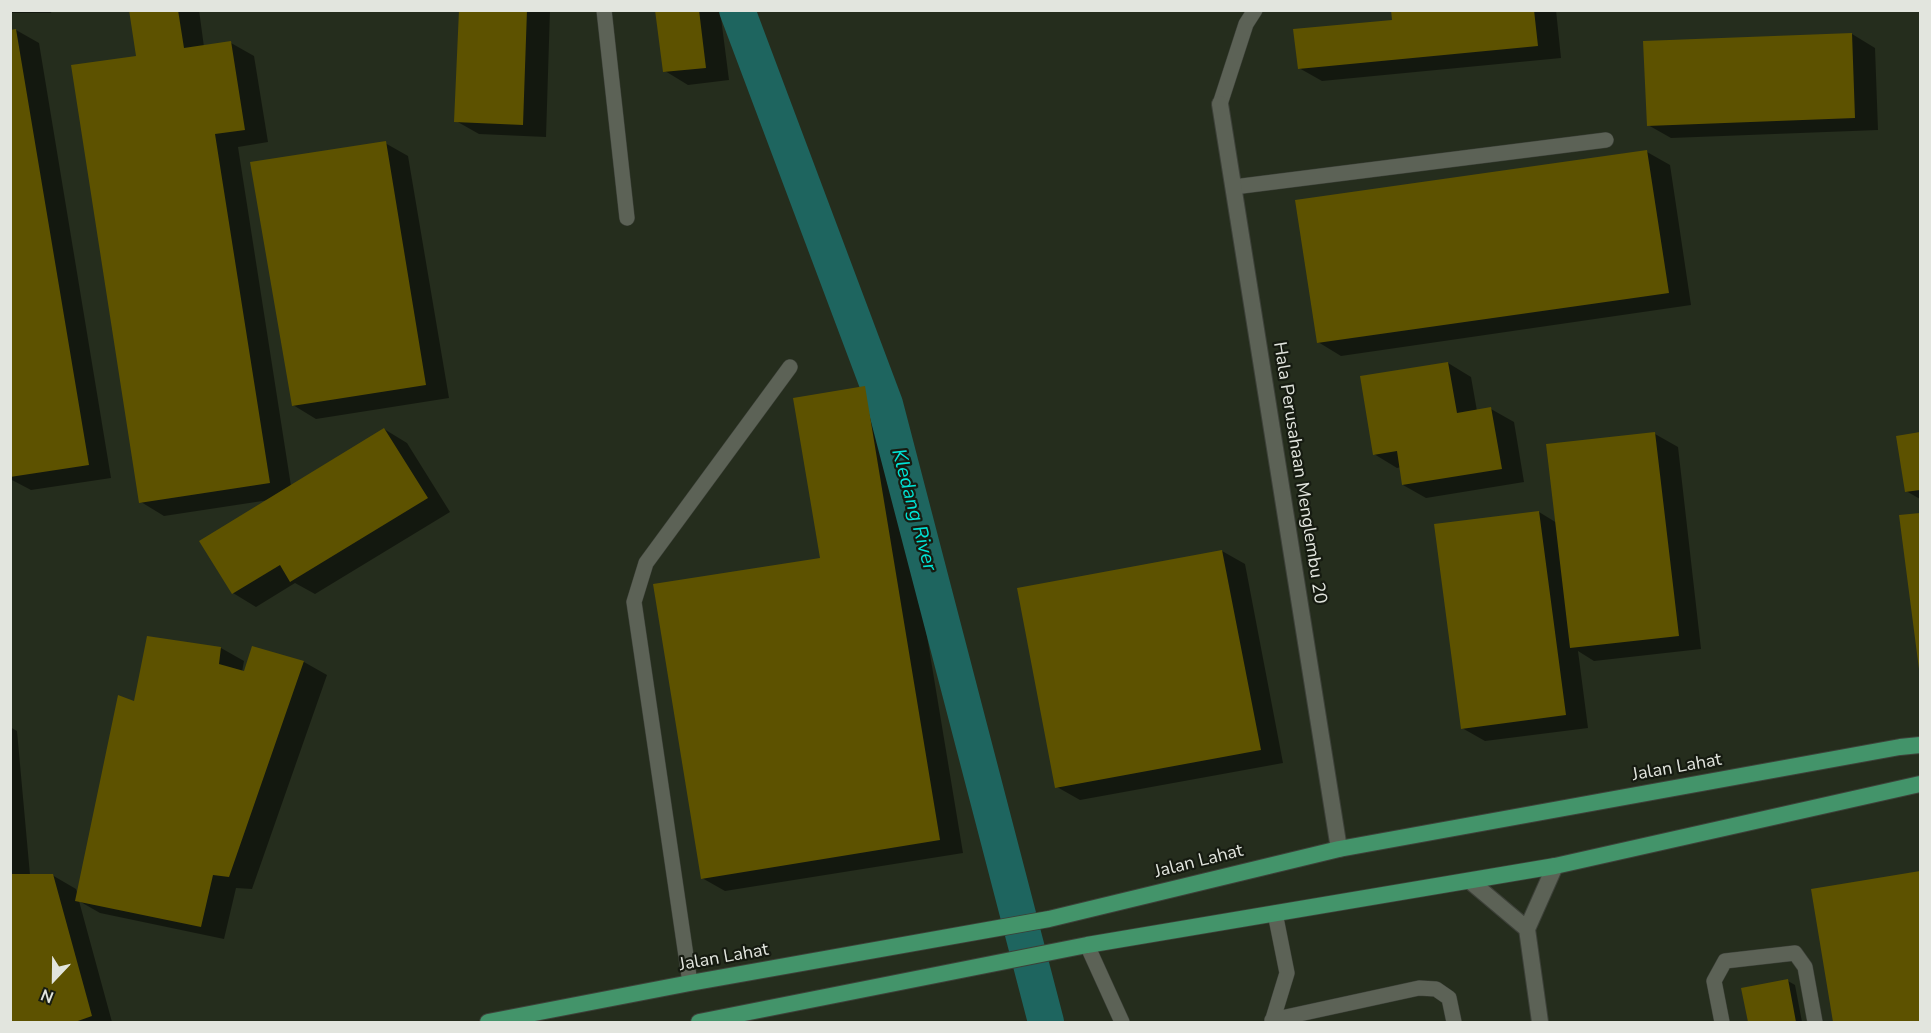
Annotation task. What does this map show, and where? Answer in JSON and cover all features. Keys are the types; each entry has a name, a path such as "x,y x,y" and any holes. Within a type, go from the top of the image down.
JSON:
{"main road":[{"name":"Jalan Lahat","path":"488,1023 690,983 1049,919 1339,849 1920,745"},
{"path":"699,1023 749,1018 1086,945 1555,866 1920,784"}],"street":[{"name":"Hala Perusahaan Menglembu 20","path":"1220,104 1339,849"},
{"path":"1540,1023 1527,929 1555,866"},
{"path":"1470,881 1527,929"}],"lane":[{"path":"604,10 627,218"},
{"path":"1220,104 1246,24 1255,10"},
{"path":"1234,187 1606,140"},
{"path":"690,983 634,602 646,563 790,367"},
{"path":"1272,1021 1287,973 1275,913"},
{"path":"1086,945 1122,1023"},
{"path":"1722,1023 1714,981 1725,961 1795,953 1805,967 1815,1023"},
{"path":"1272,1021 1419,988 1436,989 1449,998 1454,1023"}],"shaded area":[{"path":"10,11 1920,11 1920,1022 11,1022"}],"building":[{"path":"129,10 178,10 184,48 231,41 245,130 215,134 270,483 139,503 71,65 136,56"},
{"path":"459,10 527,10 523,125 454,122"},
{"path":"655,10 699,10 706,68 663,72"},
{"path":"1391,10 1534,10 1538,46 1298,69 1293,29 1392,20"},
{"path":"16,29 89,465 10,477 10,30"},
{"path":"1852,33 1855,118 1647,126 1643,41"},
{"path":"386,141 426,385 292,406 250,162"},
{"path":"1647,150 1669,293 1317,343 1295,200"},
{"path":"1448,362 1457,413 1491,407 1502,469 1402,485 1397,451 1373,455 1360,376"},
{"path":"865,386 940,840 701,879 653,584 820,558 793,398"},
{"path":"384,428 428,498 290,582 280,565 232,594 199,541"},
{"path":"1655,432 1679,636 1570,648 1546,444"},
{"path":"1920,432 1920,490 1905,492 1896,436"},
{"path":"1539,511 1566,715 1461,729 1434,524"},
{"path":"1920,513 1920,669 1919,669 1899,515"},
{"path":"1222,550 1261,750 1055,788 1017,588"},
{"path":"147,636 221,647 219,664 244,671 252,646 304,661 229,877 213,875 201,927 75,901 118,695 134,701"},
{"path":"1920,871 1920,1022 1833,1022 1811,889"},
{"path":"10,874 53,874 92,1016 75,1022 10,1022"},
{"path":"1788,979 1796,1022 1748,1022 1741,988"}],"waterway":[{"name":"Kledang River","path":"737,10 885,404 1046,1022"}]}
